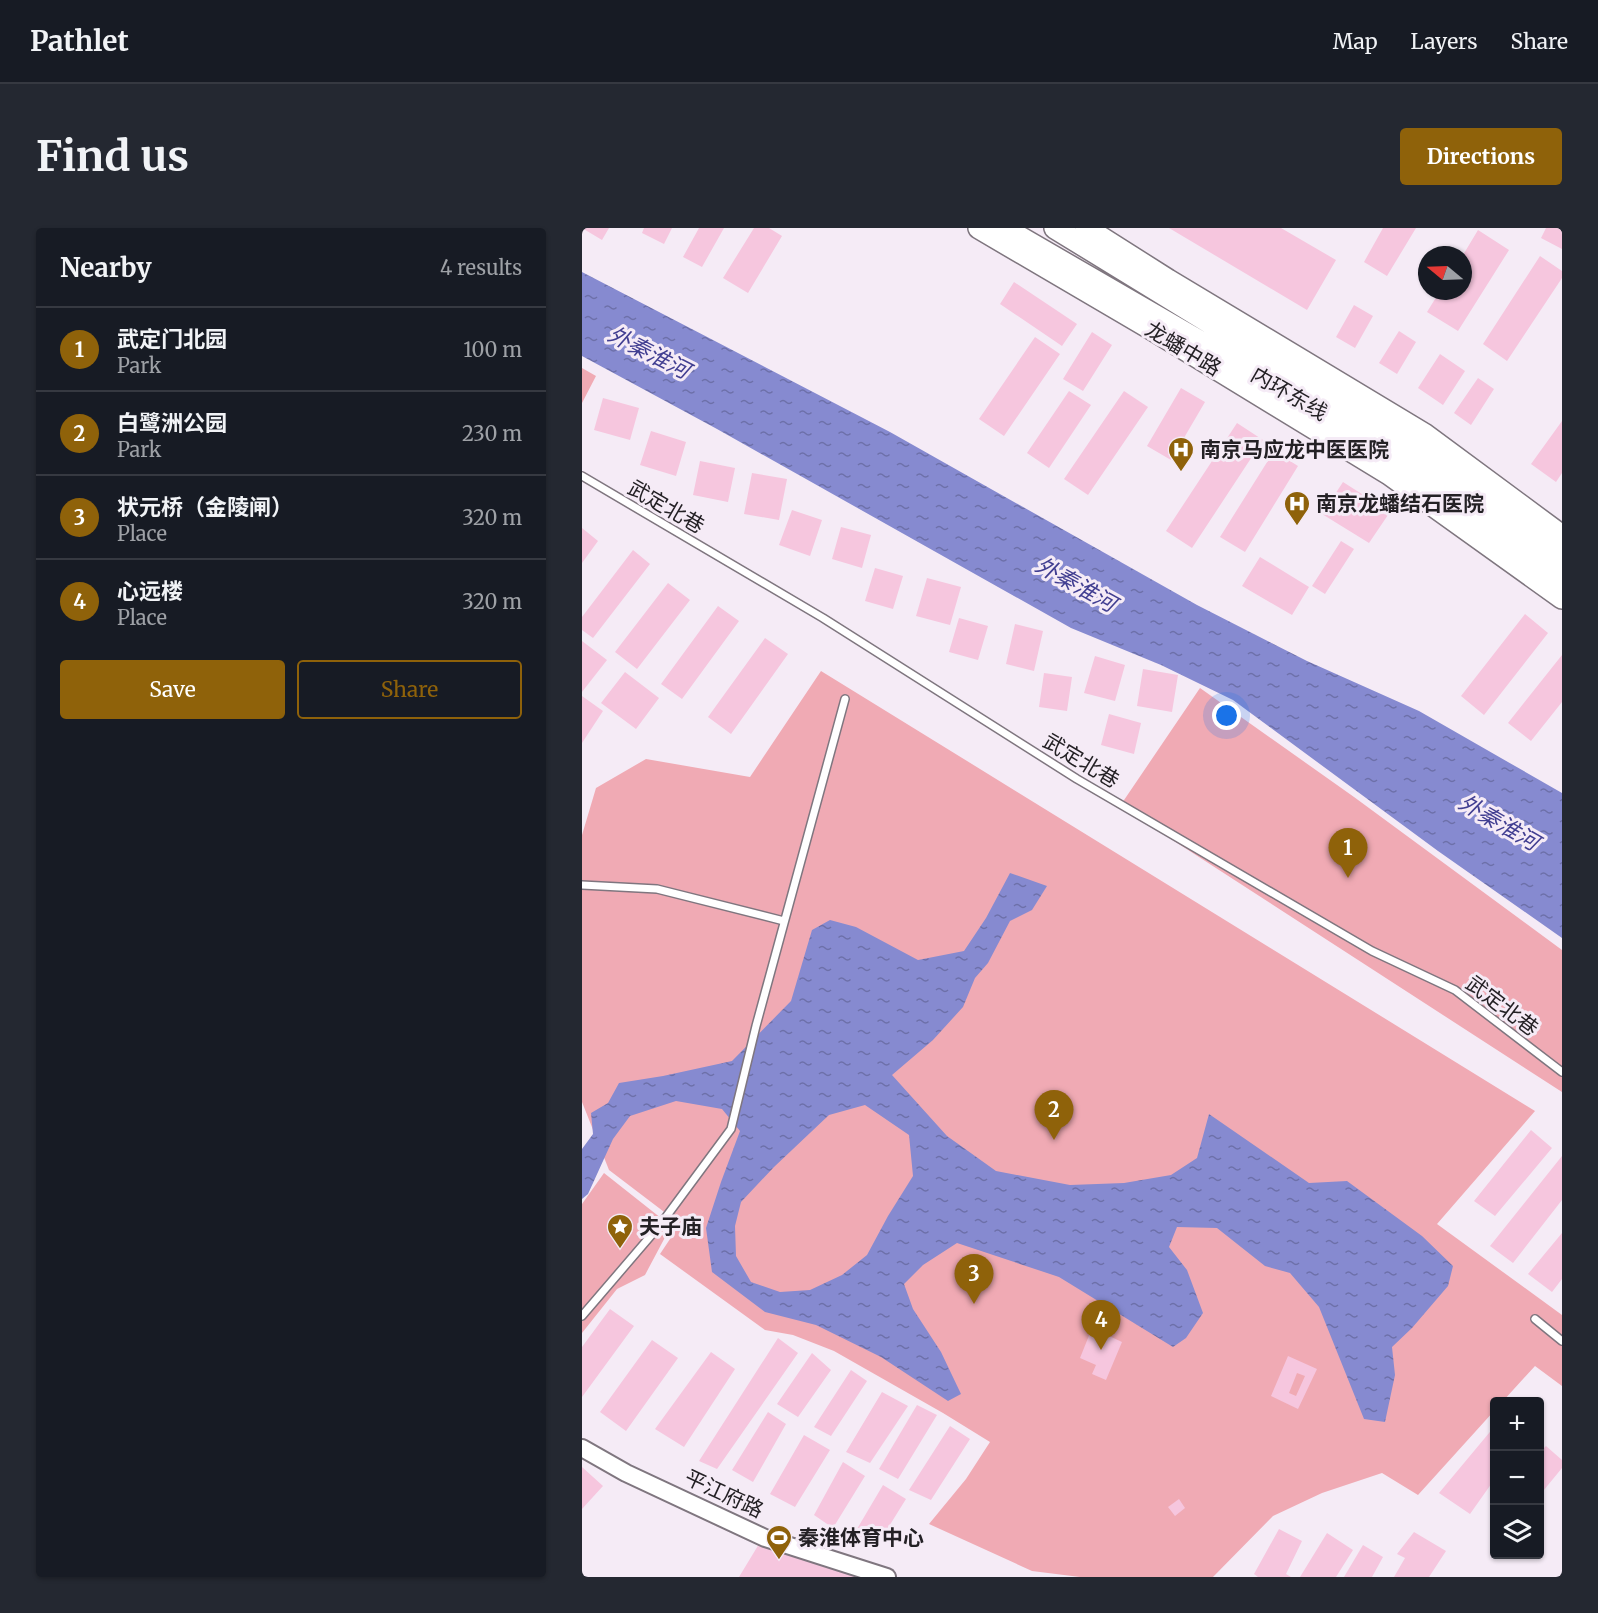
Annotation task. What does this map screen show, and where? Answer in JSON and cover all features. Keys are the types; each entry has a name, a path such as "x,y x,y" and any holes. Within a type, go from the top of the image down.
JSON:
{"main road":[{"name":"龙蟠中路","path":"979,228 1153,330 1389,474 1562,598"},
{"name":"内环东线","path":"1004,228 1389,451 1562,579"},
{"name":"内环东线","path":"1055,228 1401,440 1562,558"},
{"path":"1086,228 1424,434 1562,536"}],"street":[{"name":"平江府路","path":"582,1448 626,1473 765,1538 888,1577"}],"lane":[{"name":"武定北巷","path":"582,476 823,618 1077,780 1371,951 1455,990 1562,1072"},
{"path":"582,1316 660,1225 731,1129 756,1026 845,699"},
{"path":"582,885 657,889 784,921"},
{"path":"1535,1319 1562,1341"}],"shaded area":[{"path":"582,368 596,376 582,403"},
{"path":"821,671 1535,1111 1437,1224 1562,1315 1562,1386 1535,1366 1507,1397 1490,1397 1490,1415 1418,1495 1382,1473 1322,1493 1273,1516 1213,1577 1080,1577 1032,1571 929,1524 966,1479 990,1442 834,1351 793,1335 765,1330 660,1254 680,1224 609,1170 582,1102 582,835 596,788 646,759 750,777"},
{"path":"1200,688 1354,797 1562,950 1562,1092 1120,806"},
{"name":"夫子庙","path":"604,1173 671,1226 645,1275 617,1289 582,1333 582,1204"}],"water":[{"name":"外秦淮河","path":"582,272 890,432 1197,605 1307,661 1419,711 1562,793 1562,938 1438,851 1233,700 1161,665 1071,628 717,429 582,356"},
{"path":"1010,873 1047,886 1032,910 1010,921 988,963 975,978 963,1007 933,1040 892,1075 947,1136 996,1171 1070,1185 1124,1183 1171,1175 1197,1158 1209,1114 1309,1183 1347,1181 1422,1236 1453,1266 1448,1286 1412,1328 1392,1347 1395,1375 1385,1422 1364,1419 1319,1307 1290,1273 1265,1266 1217,1228 1177,1227 1169,1247 1187,1270 1203,1313 1186,1338 1173,1347 1059,1277 957,1243 923,1265 904,1284 913,1309 941,1352 961,1394 948,1401 881,1357 816,1325 765,1312 712,1272 706,1228 740,1131 722,1109 676,1101 630,1116 613,1139 588,1194 582,1199 582,1149 593,1134 591,1113 608,1103 619,1083 732,1061 791,1001 812,930 830,920 856,927 918,960 964,951 986,918","holes":["865,1105 909,1135 913,1176 867,1255 842,1275 810,1290 780,1292 751,1282 736,1256 735,1226 741,1202 829,1115"]}],"building":[{"path":"582,228 609,228 602,240"},
{"path":"644,228 672,228 664,244 642,233"},
{"path":"699,228 724,228 702,267 683,257"},
{"path":"754,228 769,228 782,236 748,293 723,278"},
{"path":"1169,228 1281,228 1336,260 1307,310"},
{"path":"1383,228 1416,228 1387,276 1364,262"},
{"path":"1546,228 1562,228 1562,249 1541,238"},
{"path":"1478,230 1509,250 1458,331 1427,312 1434,300 1472,300 1472,246 1468,246"},
{"path":"1540,256 1562,271 1562,278 1507,361 1483,344"},
{"path":"1014,282 1077,324 1062,346 1000,304"},
{"path":"1354,305 1373,316 1355,348 1336,337"},
{"path":"1399,331 1416,342 1397,374 1379,363"},
{"path":"1092,332 1112,345 1083,391 1063,379"},
{"path":"1035,337 1060,354 1004,436 979,419"},
{"path":"1440,354 1465,371 1443,405 1418,388"},
{"path":"1478,378 1494,389 1471,425 1454,413"},
{"path":"1181,388 1205,402 1171,460 1147,446"},
{"path":"1069,391 1091,405 1049,468 1027,453"},
{"path":"1124,391 1148,407 1088,495 1064,479"},
{"path":"603,398 639,408 630,440 594,430"},
{"path":"1562,421 1562,473 1556,482 1531,464"},
{"path":"1237,423 1263,440 1192,548 1166,531"},
{"path":"651,431 686,442 676,476 640,465"},
{"path":"1274,451 1298,466 1245,552 1220,537"},
{"path":"700,461 735,468 728,502 693,495"},
{"path":"752,473 787,479 779,520 744,514"},
{"path":"1343,482 1390,512 1369,543 1322,514"},
{"path":"792,510 822,520 810,556 779,545"},
{"path":"841,527 871,535 862,568 832,559"},
{"path":"582,528 598,541 582,563"},
{"path":"1341,541 1354,549 1325,594 1312,586"},
{"path":"633,550 650,564 593,638 582,630 582,617"},
{"path":"1260,557 1309,587 1292,615 1242,586"},
{"path":"875,568 903,576 893,609 865,601"},
{"path":"927,578 961,587 950,625 916,616"},
{"path":"668,583 690,600 637,669 615,652"},
{"path":"718,606 739,621 682,699 661,684"},
{"path":"1525,614 1548,633 1484,715 1461,696"},
{"path":"959,618 988,626 978,660 949,652"},
{"path":"1015,624 1043,631 1034,671 1006,664"},
{"path":"765,638 788,654 731,734 708,717"},
{"path":"582,641 607,660 582,692"},
{"path":"1562,655 1562,702 1531,741 1508,723"},
{"path":"1095,656 1125,665 1115,701 1084,693"},
{"path":"1143,669 1178,675 1172,712 1137,706"},
{"path":"625,672 659,698 636,729 601,703"},
{"path":"1044,673 1072,677 1067,711 1039,707"},
{"path":"582,696 603,711 582,743"},
{"path":"1109,714 1141,723 1134,754 1101,745"},
{"path":"1531,1130 1552,1148 1495,1216 1474,1201"},
{"path":"1562,1156 1562,1200 1513,1263 1490,1246"},
{"path":"1562,1233 1562,1279 1552,1292 1528,1274"},
{"path":"610,1309 634,1326 582,1397 582,1347"},
{"path":"1092,1328 1122,1342 1106,1380 1092,1374 1096,1365 1080,1358"},
{"path":"778,1338 798,1353 717,1469 699,1461"},
{"path":"652,1340 678,1358 626,1431 600,1412"},
{"path":"711,1352 735,1369 684,1447 655,1429"},
{"path":"812,1353 831,1370 798,1417 777,1404"},
{"path":"1288,1356 1317,1369 1298,1409 1271,1396","holes":["1297,1373 1305,1376 1296,1396 1289,1393"]},
{"path":"851,1370 867,1381 831,1436 814,1427"},
{"path":"882,1392 908,1406 870,1463 846,1452"},
{"path":"917,1405 937,1415 898,1479 879,1469"},
{"path":"768,1412 786,1424 753,1482 732,1470"},
{"path":"950,1426 970,1439 931,1500 909,1490"},
{"path":"1490,1432 1490,1486 1470,1514 1439,1493"},
{"path":"804,1435 830,1450 795,1507 770,1494"},
{"path":"1546,1446 1562,1460 1562,1468 1544,1490 1544,1451"},
{"path":"843,1462 865,1476 833,1528 814,1515"},
{"path":"582,1467 603,1486 582,1509"},
{"path":"883,1485 906,1499 878,1544 854,1534"},
{"path":"1179,1499 1185,1508 1175,1516 1168,1507"},
{"path":"1279,1529 1302,1541 1286,1574 1291,1577 1258,1577 1254,1574"},
{"path":"1414,1532 1446,1551 1429,1577 1394,1577 1405,1558 1397,1554"},
{"path":"1327,1533 1353,1550 1336,1577 1300,1577"},
{"name":"秦淮体育中心","path":"759,1544 859,1577 739,1577"},
{"path":"1363,1545 1383,1557 1372,1577 1344,1577"}],"place":[{"name":"南京马应龙中医医院","path":"1181,473"},
{"name":"南京龙蟠结石医院","path":"1297,527"},
{"name":"武定门北园","path":"1348,878"},
{"name":"白鹭洲公园","path":"1054,1140"},
{"name":"夫子庙","path":"620,1250"},
{"name":"状元桥（金陵闸）","path":"974,1304"},
{"name":"心远楼","path":"1101,1350"},
{"name":"秦淮体育中心","path":"779,1561"}]}
